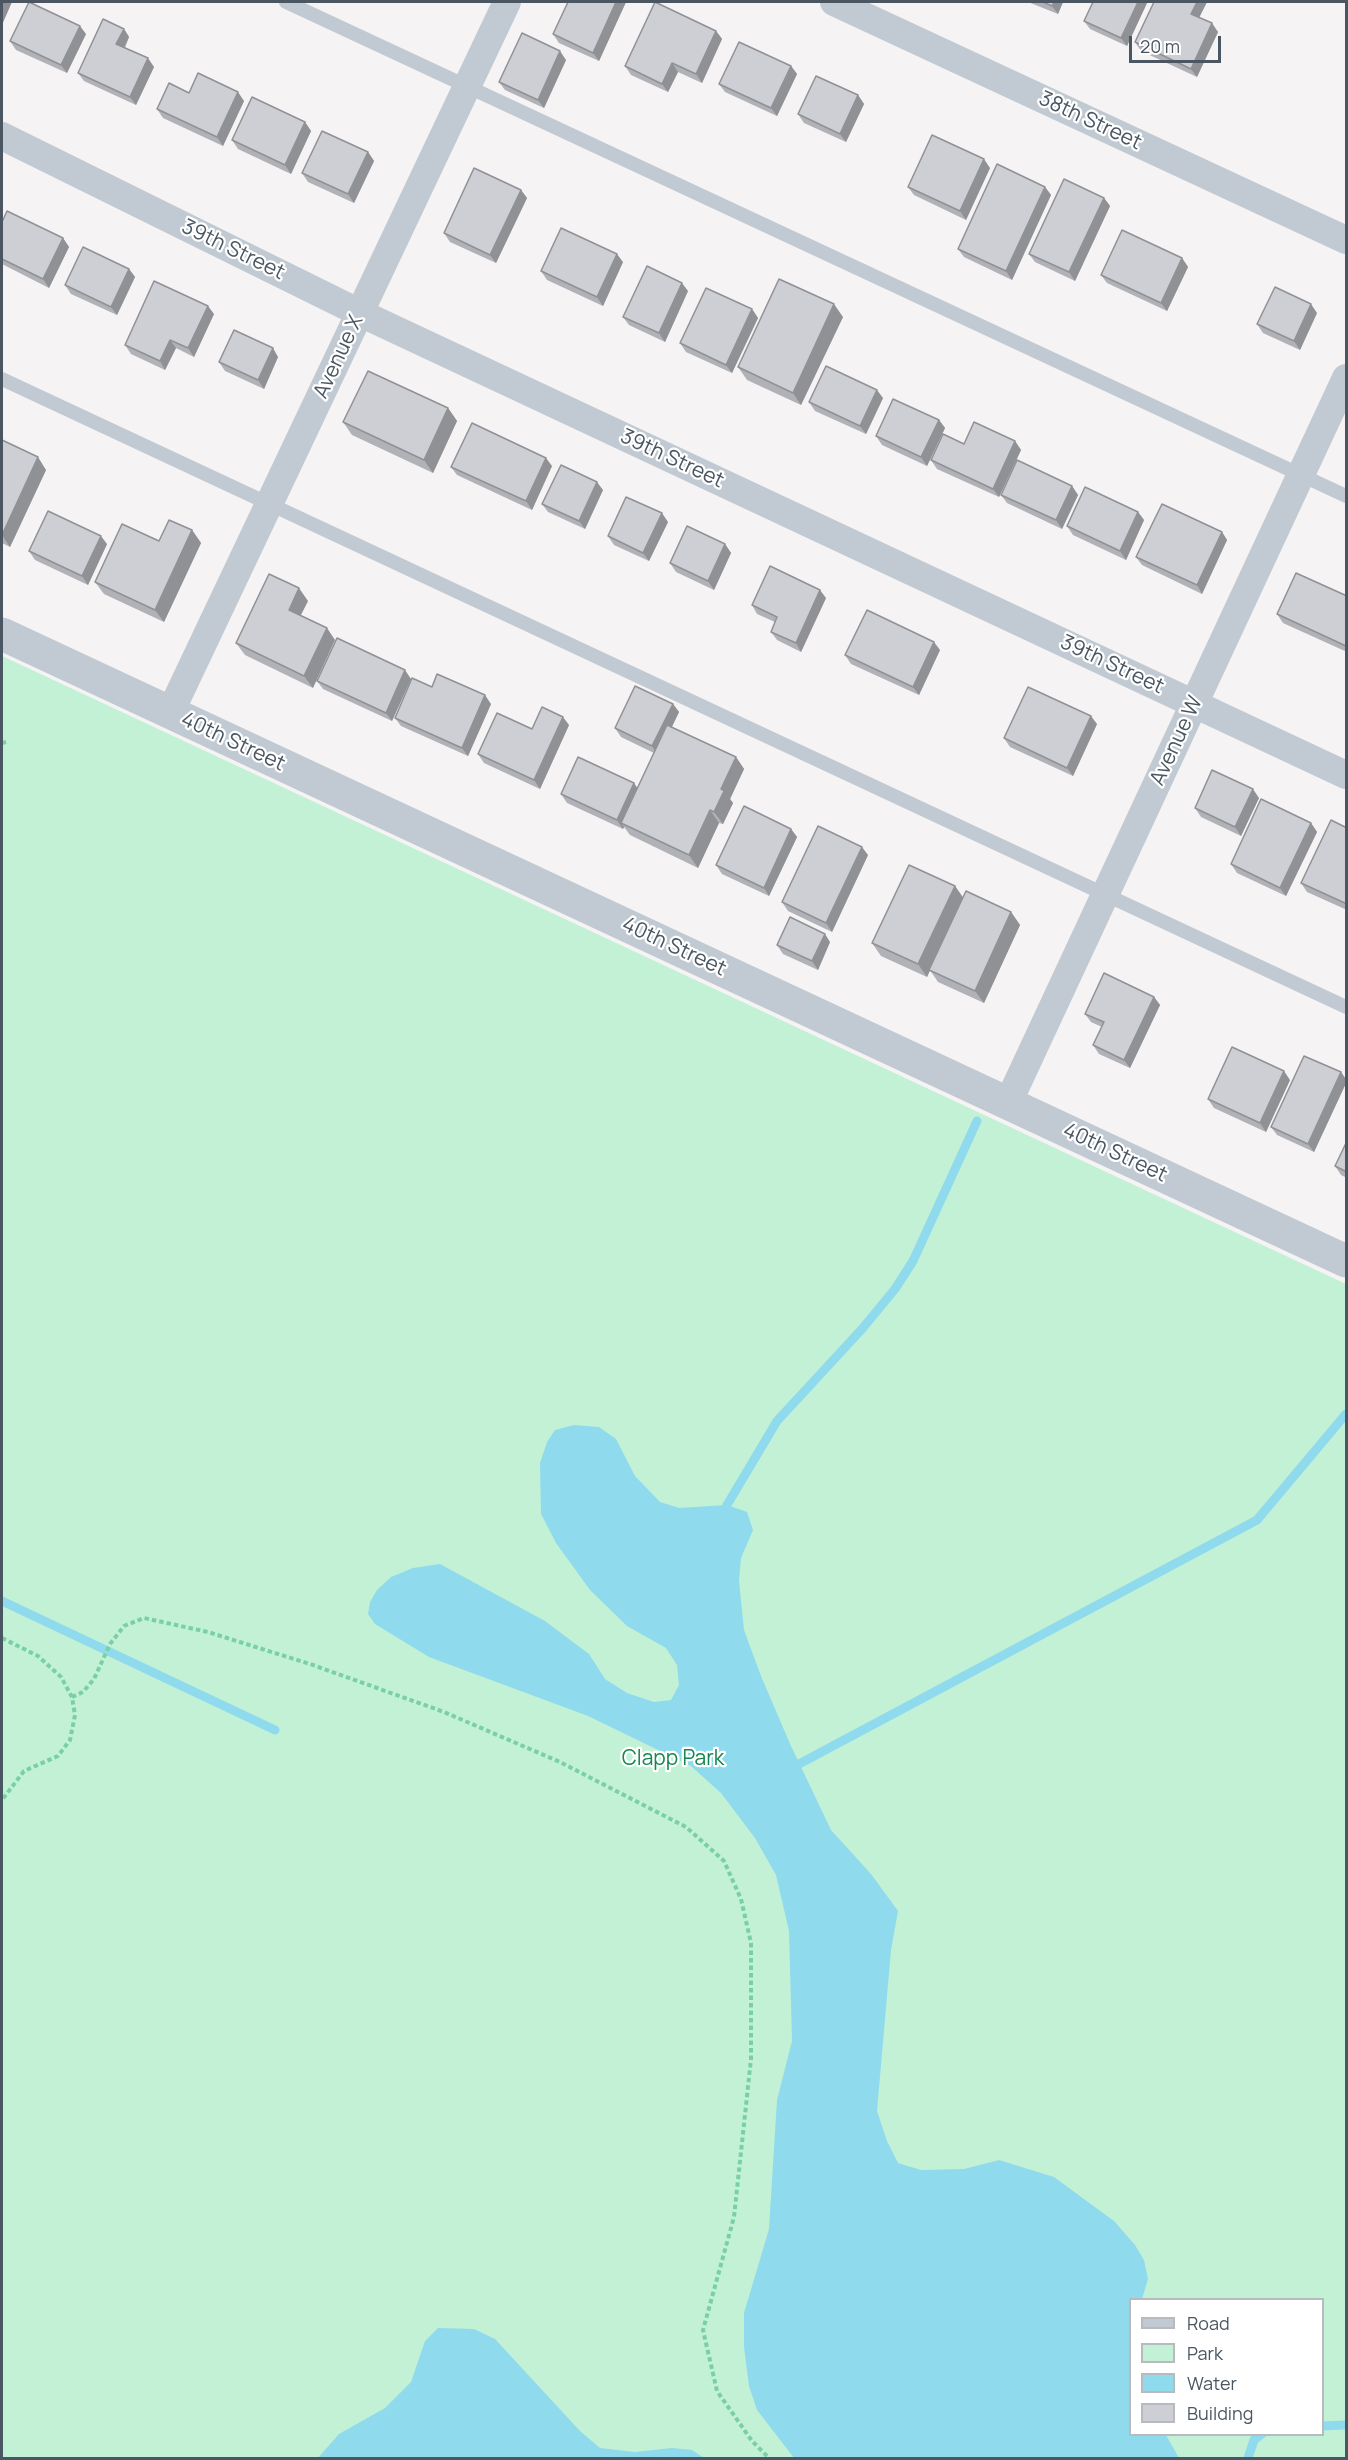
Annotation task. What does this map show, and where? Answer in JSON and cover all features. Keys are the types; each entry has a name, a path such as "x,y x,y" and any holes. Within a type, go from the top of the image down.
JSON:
{"street":[{"name":"Avenue X","path":"170,713 507,2"},
{"name":"38th Street","path":"834,2 1347,240"},
{"name":"39th Street","path":"2,136 360,313 1347,775"},
{"name":"Avenue W","path":"1008,1103 1347,378"},
{"name":"40th Street","path":"2,634 1347,1261"}],"lane":[{"path":"286,2 1347,496"},
{"path":"2,379 1347,1007"}],"path":[{"path":"72,1697 83,1692 94,1679 110,1644 124,1626 144,1618 208,1632 321,1668 444,1712 560,1762 686,1827 724,1861 741,1899 750,1944 751,2059 734,2217 703,2330 717,2391 752,2441 769,2458"},
{"path":"2,1638 38,1656 61,1677 72,1697 75,1715 70,1740 58,1756 24,1771 2,1800"}],"green space":[{"name":"Clapp Park","path":"2,656 1346,1284 1346,2458 2,2458"}],"water":[{"path":"574,1425 599,1427 616,1439 635,1476 660,1502 679,1508 727,1505 747,1512 753,1530 741,1558 739,1581 744,1630 761,1676 831,1830 871,1874 898,1911 891,1950 877,2111 887,2141 898,2163 921,2170 964,2169 999,2160 1054,2177 1114,2221 1135,2245 1144,2260 1148,2279 1142,2298 1129,2298 1129,2436 1167,2436 1179,2458 794,2458 757,2410 749,2386 744,2347 744,2313 769,2229 777,2100 792,2041 789,1931 776,1875 755,1838 721,1793 691,1766 588,1716 429,1657 375,1624 368,1614 370,1602 377,1590 391,1577 413,1568 440,1564 545,1621 589,1654 605,1679 627,1693 654,1702 671,1700 679,1685 677,1665 666,1648 627,1626 590,1590 556,1543 541,1514 540,1463 547,1442 555,1430"},
{"path":"438,2328 474,2329 495,2339 580,2431 600,2448 635,2452 672,2448 692,2450 704,2458 318,2458 339,2434 385,2408 411,2382 425,2341"}],"building":[{"path":"29,2 80,26 61,65 10,41"},
{"path":"568,2 616,2 593,53 553,34"},
{"path":"655,2 716,31 696,74 672,63 662,84 625,66"},
{"path":"1093,2 1138,2 1121,38 1084,21"},
{"path":"1154,2 1197,2 1191,14 1212,23 1191,69 1135,42"},
{"path":"103,19 124,29 116,44 148,58 130,97 78,73"},
{"path":"522,33 560,51 538,100 499,82"},
{"path":"739,42 791,66 771,108 719,84"},
{"path":"198,73 238,92 217,137 157,109 169,83 189,93"},
{"path":"816,76 858,95 840,134 798,114"},
{"path":"252,97 305,122 285,165 232,140"},
{"path":"322,131 368,152 348,194 302,173"},
{"path":"932,135 984,159 960,211 908,187"},
{"path":"997,164 1045,187 1006,271 958,249"},
{"path":"474,168 521,190 490,255 444,233"},
{"path":"1064,179 1104,198 1069,272 1029,254"},
{"path":"7,211 63,238 43,279 2,259 2,222"},
{"path":"561,228 617,254 597,297 541,271"},
{"path":"1122,230 1182,258 1161,303 1101,275"},
{"path":"83,247 129,269 111,307 65,285"},
{"path":"647,266 682,283 659,333 623,317"},
{"path":"779,279 834,304 793,393 738,367"},
{"path":"154,281 208,306 188,348 170,340 160,361 125,345"},
{"path":"1275,287 1311,304 1294,341 1257,324"},
{"path":"706,288 752,309 726,365 680,343"},
{"path":"234,330 273,348 258,380 219,362"},
{"path":"826,366 877,390 860,426 809,402"},
{"path":"368,371 448,408 424,460 343,422"},
{"path":"893,399 939,420 921,457 876,436"},
{"path":"974,422 1015,441 993,489 931,460 943,434 964,444"},
{"path":"472,423 546,458 526,501 451,467"},
{"path":"2,440 38,457 2,535"},
{"path":"1017,460 1072,486 1056,520 1001,495"},
{"path":"561,465 597,482 579,521 542,504"},
{"path":"1085,487 1138,512 1120,551 1067,526"},
{"path":"626,497 662,513 643,553 608,536"},
{"path":"1162,504 1222,532 1197,585 1136,557"},
{"path":"48,511 101,536 82,576 29,551"},
{"path":"169,520 192,530 155,610 95,582 122,524 159,541"},
{"path":"687,526 725,544 708,581 670,563"},
{"path":"770,566 820,590 796,643 771,632 777,617 752,605"},
{"path":"1296,573 1347,596 1346,646 1277,614"},
{"path":"269,574 299,588 289,610 327,628 304,676 236,643"},
{"path":"867,610 934,642 913,687 845,655"},
{"path":"337,638 405,670 386,713 317,681"},
{"path":"437,674 485,695 462,748 395,718 412,678 432,687"},
{"path":"635,686 673,704 652,746 615,728"},
{"path":"1028,687 1091,716 1067,768 1004,738"},
{"path":"542,707 563,717 534,780 478,754 497,713 532,729"},
{"path":"667,725 736,757 721,789 724,791 714,812 710,810 689,855 621,823"},
{"path":"578,757 634,783 617,820 561,794"},
{"path":"1212,770 1253,789 1235,827 1195,808"},
{"path":"1261,799 1311,823 1280,888 1231,864"},
{"path":"744,806 791,829 764,888 716,865"},
{"path":"1331,820 1347,828 1347,904 1301,883"},
{"path":"818,826 862,847 826,923 782,902"},
{"path":"909,865 955,886 918,964 872,943"},
{"path":"966,891 1011,912 975,991 929,970"},
{"path":"790,917 825,934 812,961 777,945"},
{"path":"1104,973 1154,997 1124,1060 1093,1045 1104,1022 1085,1014"},
{"path":"1232,1047 1284,1071 1260,1123 1208,1099"},
{"path":"1304,1056 1341,1072 1308,1144 1271,1127"},
{"path":"1347,1141 1347,1172 1335,1166"}],"waterway":[{"path":"727,1505 777,1421 862,1329 895,1289 913,1261 977,1121"},
{"path":"799,1764 1257,1520 1346,1414"},
{"path":"2,1601 275,1730"},
{"path":"1324,2426 1346,2425"},
{"path":"1248,2458 1254,2440 1259,2436"}]}
